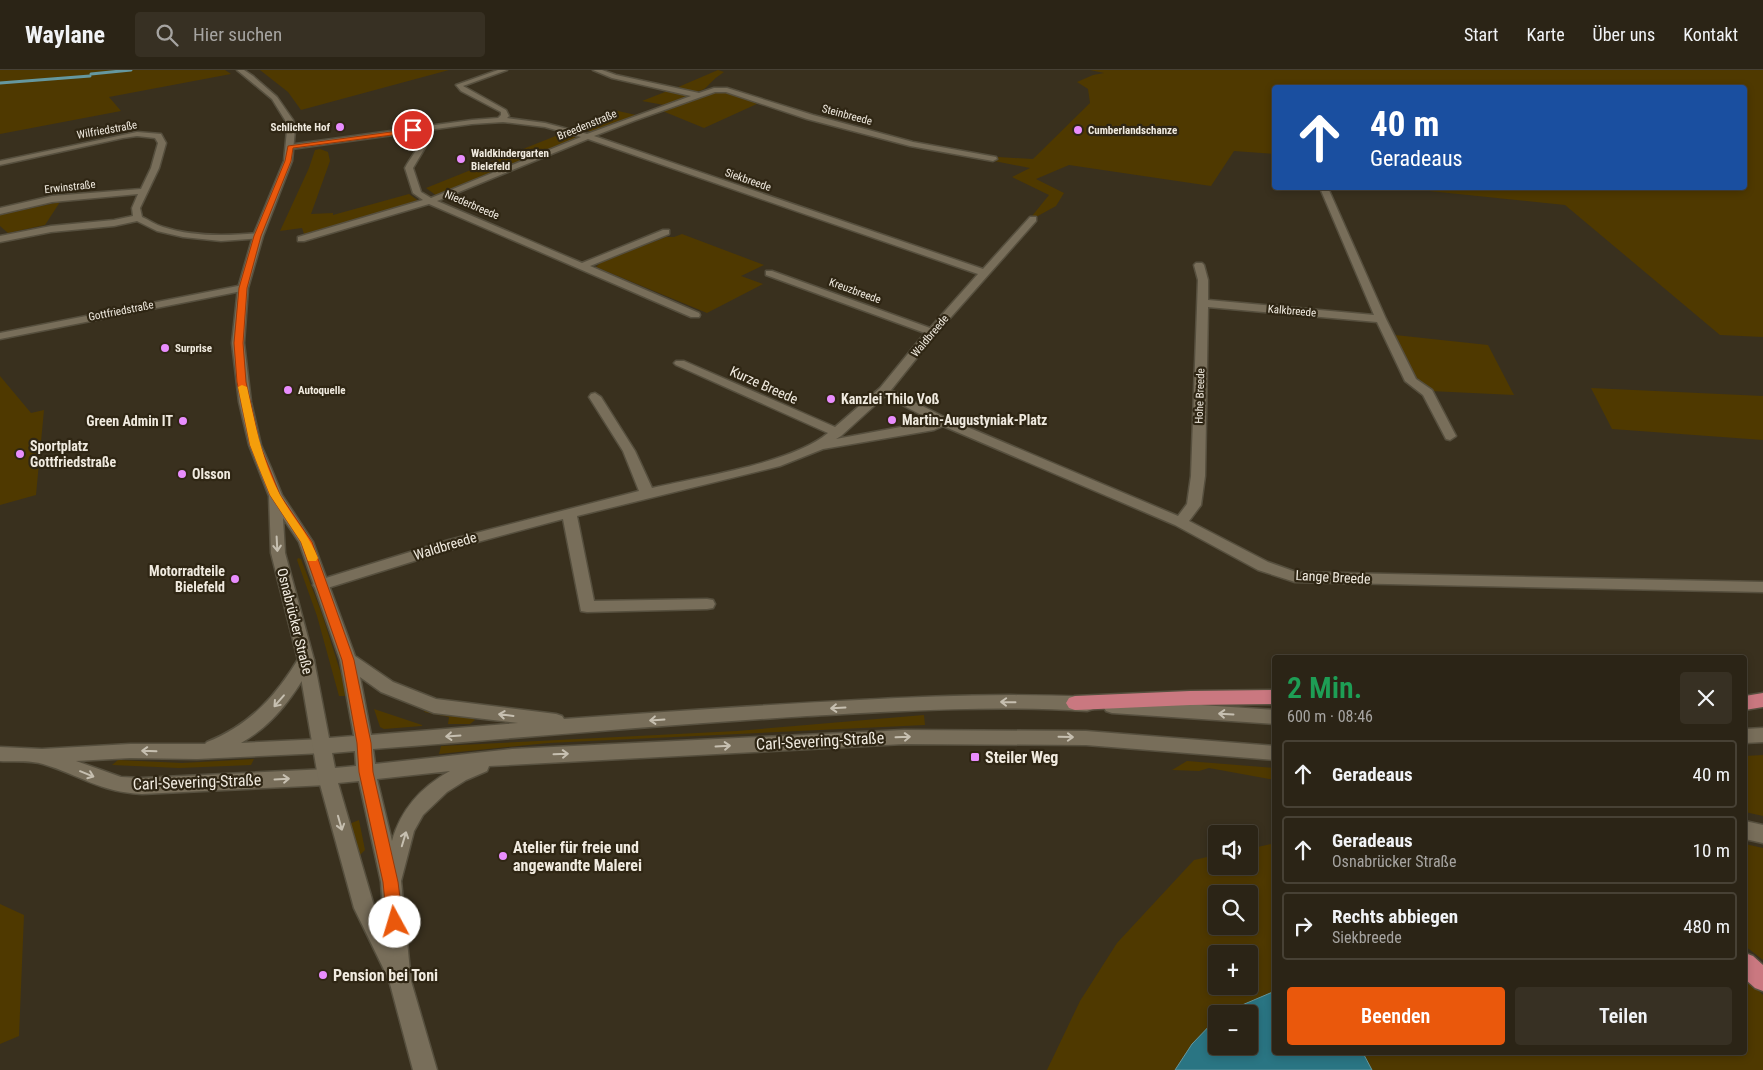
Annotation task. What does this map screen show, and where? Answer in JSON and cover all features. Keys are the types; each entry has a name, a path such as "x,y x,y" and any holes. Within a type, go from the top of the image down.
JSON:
{"highway":[{"path":"1074,703 1190,698 1272,698"},
{"path":"1747,702 1763,700"},
{"path":"1747,966 1763,980"}],"street":[{"name":"Osnabrücker Straße","path":"240,70 267,90 282,107 289,120 291,130 288,161 258,236 243,288 238,343 242,382 255,445 275,495 306,542 348,660 364,743 366,772"},
{"path":"501,119 505,116 504,111 464,90 459,85 504,70"},
{"path":"596,70 614,77 698,94"},
{"name":"Steinbreede","path":"698,94 714,90 727,90 810,117 913,144 992,159"},
{"name":"Breedenstraße","path":"301,239 430,201 698,94"},
{"name":"Siekbreede","path":"290,147 501,119 527,121 589,137 984,273"},
{"name":"Niederbreede","path":"417,130 423,138 424,145 412,161 410,168 410,175 417,193 430,201 695,315"},
{"name":"Wilfriedstraße","path":"0,163 123,136 148,134 158,136 162,143 160,152 155,168 136,208 138,218"},
{"path":"1325,190 1381,319 1411,381 1428,393 1450,436"},
{"name":"Erwinstraße","path":"0,212 46,200 143,191"},
{"path":"0,239 50,228 114,223 138,218 158,228 194,235 226,239 258,236"},
{"name":"Waldbreede","path":"820,446 884,392 932,332 1033,219"},
{"path":"583,266 666,232"},
{"name":"Hohe Breede","path":"1180,522 1194,505 1198,476 1203,280 1199,265"},
{"name":"Kreuzbreede","path":"770,272 932,332"},
{"name":"Gottfriedstraße","path":"0,336 243,288"},
{"name":"Kalkbreede","path":"1202,303 1381,319"},
{"name":"Kurze Breede","path":"680,363 837,433"},
{"name":"Lange Breede","path":"884,392 942,421 1180,522 1263,566 1295,577 1763,587"},
{"path":"595,397 629,451 647,492"},
{"name":"Waldbreede","path":"321,585 444,546 569,512 775,463 820,446 934,426 942,421"},
{"name":"Osnabrücker Straße","path":"275,495 278,553 306,660 327,776"},
{"path":"569,512 588,607 707,604"},
{"path":"197,752 227,743 260,721 291,688 306,660"},
{"path":"348,660 387,687 434,706 589,725"},
{"path":"364,743 764,711 922,703 1074,703 1272,717"},
{"name":"Carl-Severing-Straße","path":"42,756 121,785 142,786 327,776 512,756 895,737 952,736 1107,739 1272,753"},
{"path":"1747,736 1763,736"},
{"name":"Carl-Severing-Straße","path":"0,754 42,756 130,751 197,752 364,743"},
{"path":"391,882 409,820 424,800 439,786 463,771 512,756"},
{"path":"366,772 391,882 400,981 425,1070"},
{"path":"327,776 364,908 400,981"},
{"path":"1747,830 1763,834"}],"shaded area":[{"path":"0,70 225,70 231,74 109,97 121,111 0,134"},
{"path":"260,70 449,70 301,110 288,92"},
{"path":"718,70 724,72 700,91 676,88"},
{"path":"1090,70 1763,70 1763,337 1720,335 1565,205 1419,190 1747,190 1747,85 1272,85 1272,154 1234,151 1211,186 1069,165 1036,179 1064,193 1056,206 1036,217 1032,216 1049,195 1012,177 1030,168 994,161 998,157 1033,159 1090,103 1088,89 1077,82 1093,75 1104,73"},
{"path":"670,90 688,94 687,98 664,105 642,101"},
{"path":"714,93 727,93 759,103 704,128 660,110"},
{"path":"618,111 636,115 594,131 575,128"},
{"path":"563,133 577,138 437,196 426,188"},
{"path":"320,149 328,152 330,161 311,214 333,213 333,215 409,194 420,202 356,222 304,234 302,228 280,231 309,168 315,150"},
{"path":"60,202 45,225 8,233 0,226 0,215"},
{"path":"682,234 764,265 741,276 763,284 707,313 596,267 601,262 666,237"},
{"path":"1395,335 1488,345 1514,395 1430,391 1417,382"},
{"name":"Sportplatz Gottfriedstraße","path":"0,376 31,413 44,410 36,495 0,505"},
{"path":"1591,388 1763,396 1763,440 1612,429"},
{"path":"298,558 301,559 322,614 348,696 339,696 317,616 297,560"},
{"path":"374,709 422,726 384,729 380,727"},
{"path":"426,710 475,720 470,724 448,724 449,717 424,712"},
{"path":"924,715 925,725 548,743 439,754 441,746 737,731"},
{"path":"1763,755 1763,816 1747,812 1747,756"},
{"path":"254,759 251,765 179,768 112,765 118,760 182,763"},
{"path":"1187,761 1272,768 1272,779 1209,768 1199,771 1172,770"},
{"path":"359,820 365,850 360,855 349,824"},
{"path":"1272,844 1272,992 1242,1005 1208,1005 1208,1027 1192,1044 1175,1070 1047,1070 1080,1001 1117,943 1194,860 1208,857 1208,875 1258,875 1258,847"},
{"path":"1747,844 1763,848 1763,960 1747,948"},
{"path":"0,904 24,915 19,1036 0,1044"},
{"path":"1747,979 1763,995 1763,1070 1372,1070 1364,1055 1747,1055"}],"water":[{"path":"1272,992 1272,1055 1364,1055 1372,1070 1175,1070 1192,1044 1208,1027 1208,1055 1258,1055 1258,1005 1242,1005"}],"waterway":[{"path":"91,74 131,70"},
{"path":"0,83 90,76"}],"slow traffic":[{"path":"242,387 255,445 275,495 306,542 312,558"}],"place":[{"name":"Schlichte Hof","path":"340,127"},
{"name":"Cumberlandschanze","path":"1078,130"},
{"name":"Waldkindergarten Bielefeld","path":"461,159"},
{"name":"Surprise","path":"165,348"},
{"name":"Autoquelle","path":"288,390"},
{"name":"Kanzlei Thilo Voß","path":"831,399"},
{"name":"Martin-Augustyniak-Platz","path":"892,420"},
{"name":"Green Admin IT","path":"183,421"},
{"name":"Sportplatz Gottfriedstraße","path":"20,454"},
{"name":"Olsson","path":"182,474"},
{"name":"Motorradteile Bielefeld","path":"235,579"},
{"name":"Steiler Weg","path":"975,757"},
{"name":"Atelier für freie und angewandte Malerei","path":"503,856"},
{"name":"Pension bei Toni","path":"323,975"}],"route":[{"path":"395,922 391,882 366,772 364,743 348,660 306,542 275,495 255,445 245,402 238,343 243,288 250,261 288,161 290,147 413,130"}]}
